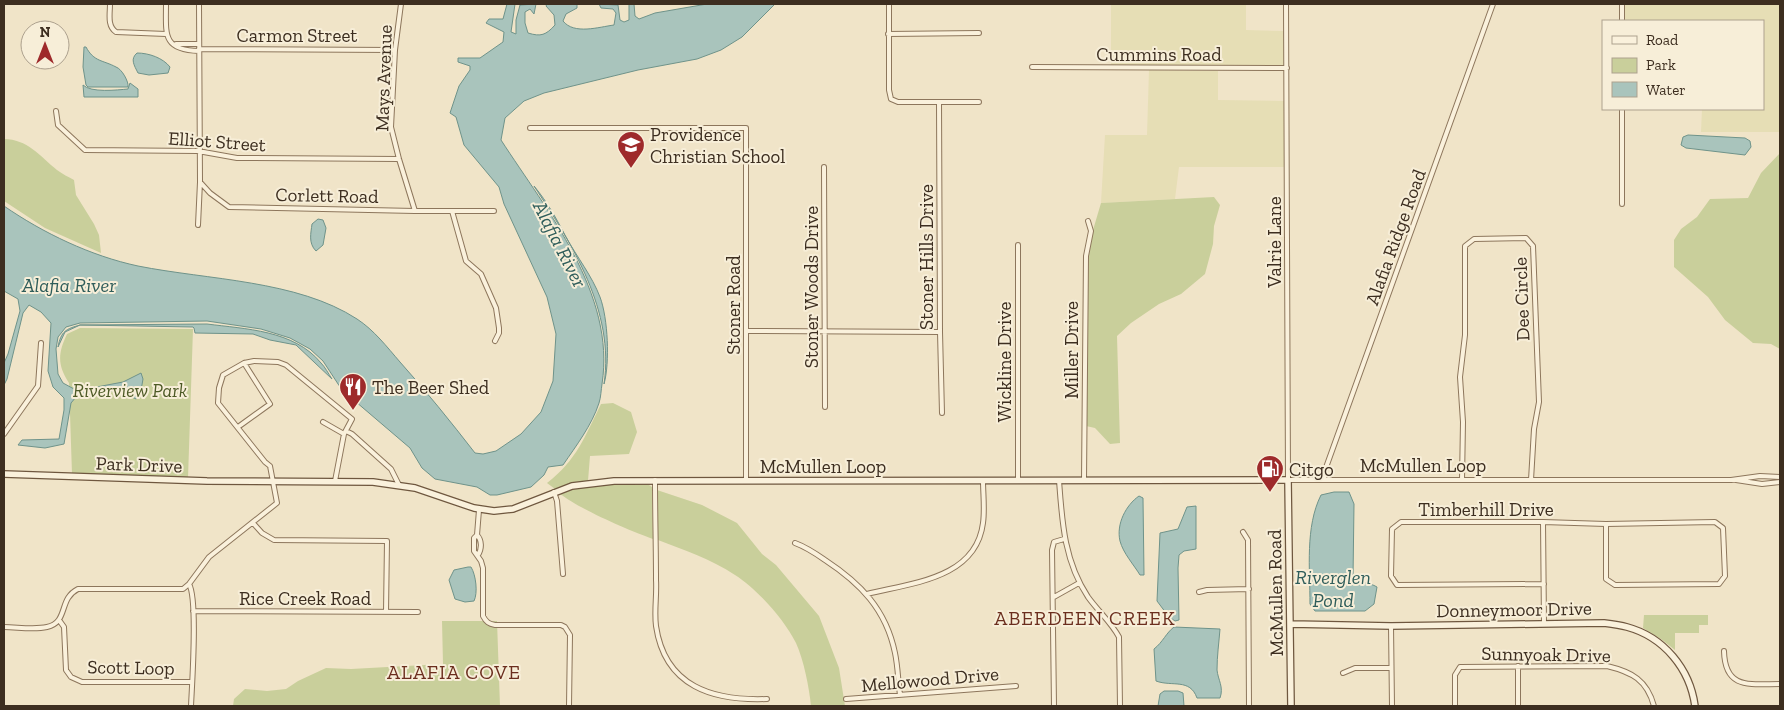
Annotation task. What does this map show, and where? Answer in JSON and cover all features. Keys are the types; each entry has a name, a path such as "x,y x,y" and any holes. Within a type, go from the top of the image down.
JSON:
{"street":[{"path":"110,4 112,30 116,32 166,34"},
{"path":"166,4 167,39 185,51 199,48"},
{"path":"198,225 200,182 198,151 199,4"},
{"name":"Mays Avenue","path":"401,4 391,128 415,211"},
{"path":"889,4 889,90 891,99 898,102 979,102"},
{"name":"Valrie Lane","path":"1286,4 1288,480"},
{"name":"Alafia Ridge Road","path":"1324,480 1324,473 1493,4"},
{"path":"1622,4 1622,20"},
{"path":"888,34 979,33"},
{"name":"Carmon Street","path":"174,44 199,48 396,50"},
{"name":"Cummins Road","path":"1032,67 1287,68"},
{"name":"Stoner Hills Drive","path":"939,102 942,413"},
{"path":"1622,110 1622,204"},
{"name":"Elliot Street","path":"56,111 58,125 85,150 198,151 237,158 399,159"},
{"name":"Stoner Road","path":"530,128 746,128 746,481"},
{"name":"Stoner Woods Drive","path":"824,167 825,407"},
{"name":"Corlett Road","path":"200,182 210,193 229,207 494,211"},
{"path":"452,211 466,261 481,274 496,308 500,328 495,342"},
{"name":"Miller Drive","path":"1084,480 1086,256 1090,231 1088,221"},
{"name":"Dee Circle","path":"1462,480 1463,422 1460,377 1465,335 1465,246 1474,239 1491,238 1526,238 1533,246 1539,402 1534,429 1531,480"},
{"name":"Wickline Drive","path":"1018,245 1018,480"},
{"path":"746,331 940,332"},
{"path":"4,434 38,386 41,343"},
{"path":"4,627 47,627 59,620 67,598 71,592 78,589 183,589 189,584 209,557 277,503 270,466 218,402 219,388 223,375 244,363 262,360 286,365 352,419 345,432 335,481"},
{"path":"238,427 270,404 244,363"},
{"path":"323,422 352,434 390,469 399,485"},
{"name":"Park Drive","path":"4,474 274,482"},
{"name":"McMullen Loop","path":"1731,480 1760,476 1780,477"},
{"path":"654,480 656,625 661,649 674,670 695,688 725,697 749,700 767,699"},
{"name":"McMullen Loop","path":"274,482 335,481 399,485 415,488 479,510 494,511 509,510 572,486 593,482 654,480 1731,480 1762,484 1780,482"},
{"path":"867,594 939,576 965,561 980,536 983,523 983,480"},
{"path":"1060,480 1064,539 1080,583 1089,599 1119,637 1120,706"},
{"name":"McMullen Road","path":"1288,480 1291,706"},
{"path":"554,492 557,500 562,574"},
{"path":"479,510 477,534 474,538 474,551 478,555 483,568 483,616 485,621 495,625 561,625 569,631 569,706"},
{"name":"Timberhill Drive","path":"1544,584 1398,585 1391,576 1392,529 1400,522 1606,524 1716,522 1723,528 1725,576 1719,584 1615,585 1606,579 1606,524"},
{"path":"1543,522 1544,624"},
{"path":"252,523 262,533 274,540 387,541 386,612"},
{"path":"1243,532 1248,540 1249,706"},
{"path":"477,534 480,538 478,555"},
{"path":"1054,706 1052,550 1054,542 1064,539"},
{"path":"794,543 805,547 839,569 867,594 886,626 895,652 900,695"},
{"path":"474,544 480,544"},
{"path":"1054,597 1080,583"},
{"name":"Scott Loop","path":"189,584 192,593 193,611 191,706"},
{"path":"1199,592 1207,590 1248,589"},
{"name":"Rice Creek Road","path":"193,611 418,612"},
{"name":"Scott Loop","path":"59,620 64,626 66,670 71,677 82,682 192,682"},
{"name":"Donneymoor Drive","path":"1290,624 1391,626 1604,623 1628,627 1650,636 1680,664 1693,692 1695,706"},
{"path":"1391,626 1392,706"},
{"path":"1724,651 1724,662 1731,677 1738,682 1746,684 1780,684"},
{"path":"1518,666 1518,706"},
{"name":"Sunnyoak Drive","path":"1455,706 1455,675 1460,667 1518,666 1607,666 1626,670 1640,680 1650,693 1654,706"},
{"path":"1342,673 1355,668 1391,668"},
{"name":"Mellowood Drive","path":"846,699 1016,686"}],"shaded area":[{"path":"1111,4 1246,5 1246,30 1284,31 1284,66 1111,65"},
{"path":"1625,4 1780,4 1780,132 1701,132 1702,110 1764,110 1764,20 1625,20"},
{"path":"1149,70 1218,71 1218,100 1285,101 1285,167 1179,167 1175,199 1101,203 1105,135 1147,135"}],"green space":[{"path":"4,139 26,145 59,171 74,180 76,195 99,235 101,253 45,228 4,201"},
{"path":"1780,153 1780,349 1771,344 1753,343 1725,320 1708,297 1674,267 1674,240 1681,229 1697,217 1710,199 1748,198 1761,173"},
{"path":"1214,197 1220,205 1205,274 1181,294 1159,304 1131,323 1117,336 1120,443 1110,444 1095,428 1086,426 1088,256 1101,203"},
{"name":"Riverview Park","path":"80,328 193,329 188,478 72,474 69,383 62,370 60,359 67,334"},
{"path":"613,403 631,412 637,432 629,454 590,456 588,481 555,489 547,483 573,456 585,437 601,404"},
{"path":"646,483 652,487 653,539 591,512 559,493 591,486"},
{"path":"657,490 702,505 737,523 762,554 776,565 819,616 839,668 845,706 811,706 806,674 796,643 777,615 752,588 716,564 658,540"},
{"path":"1644,615 1708,615 1708,625 1699,625 1699,633 1675,633 1675,650 1643,628"},
{"path":"442,621 497,621 500,706 233,706 234,699 245,689 267,691 286,689 298,681 326,668 351,669 443,664"}],"water":[{"name":"Alafia River","path":"507,4 515,4 511,32 516,34 516,20 520,5 536,4 534,14 530,9 525,12 525,23 528,33 540,35 549,31 555,25 554,15 546,6 547,4 577,4 577,8 566,14 563,21 574,28 587,29 614,25 616,13 613,9 601,8 599,4 618,5 620,20 624,22 629,20 629,4 634,4 635,16 639,19 655,13 707,4 775,4 742,37 721,50 697,59 638,70 544,93 524,101 505,118 501,140 538,195 574,255 588,286 599,318 604,351 600,401 588,427 563,465 548,467 544,475 531,487 497,495 490,495 477,487 435,479 422,468 410,448 342,390 323,361 310,349 290,338 261,329 207,321 80,323 66,327 58,337 56,349 58,374 63,383 74,389 86,389 123,382 141,373 143,379 140,396 136,399 118,390 76,397 71,403 64,444 45,448 18,445 22,440 59,439 64,398 53,387 48,371 51,323 41,312 29,305 23,313 4,385 4,363 20,311 18,299 4,291 4,206 51,234 85,250 120,262 165,271 251,283 307,296 333,306 357,319 380,339 429,395 475,453 483,454 496,451 521,434 541,412 553,381 556,334 547,297 504,204 499,187 464,145 456,117 450,113 459,86 470,70 470,66 458,62 458,58 480,58 503,42 504,32 486,23 489,19 503,19"},
{"path":"84,47 96,58 121,70 128,87 88,87 83,67"},
{"path":"137,53 151,55 164,61 170,67 168,73 149,75 138,73 133,60"},
{"path":"130,83 138,89 138,97 84,97 83,85 92,89 111,90 128,89"},
{"path":"1688,135 1745,138 1750,141 1751,147 1745,155 1686,148 1681,145 1683,137"},
{"path":"534,186 544,198 562,230"},
{"path":"318,219 323,220 326,228 323,245 316,251 312,245 311,234 312,224"},
{"path":"570,245 593,282 603,306 607,340 607,364 604,384 606,357 603,330 597,305"},
{"path":"207,324 268,333 283,337 310,352 332,379 296,345 270,340 253,334 195,333 193,327 80,325"},
{"name":"Riverglen Pond","path":"1334,492 1349,492 1354,504 1353,578 1377,587 1374,604 1365,611 1315,611 1310,604 1310,534 1316,507 1321,495"},
{"path":"1139,496 1143,498 1144,575 1140,575 1126,554 1121,545 1119,535 1119,528 1126,510"},
{"path":"1196,506 1196,549 1184,551 1179,555 1179,620 1175,621 1169,617 1157,601 1160,533 1178,529 1187,507"},
{"path":"471,567 474,575 476,593 474,601 465,602 455,599 449,580 454,570"},
{"path":"1174,627 1220,629 1217,670 1221,687 1220,698 1197,698 1194,692 1185,685 1156,681 1154,649"},
{"path":"1164,691 1183,693 1184,706 1158,706 1160,694"}],"place":[{"name":"Providence Christian School","path":"631,169"},
{"name":"The Beer Shed","path":"353,411"},
{"name":"Citgo","path":"1270,493"}],"district":[{"name":"ABERDEEN CREEK","path":"1085,618"},
{"name":"ALAFIA COVE","path":"454,672"}]}
